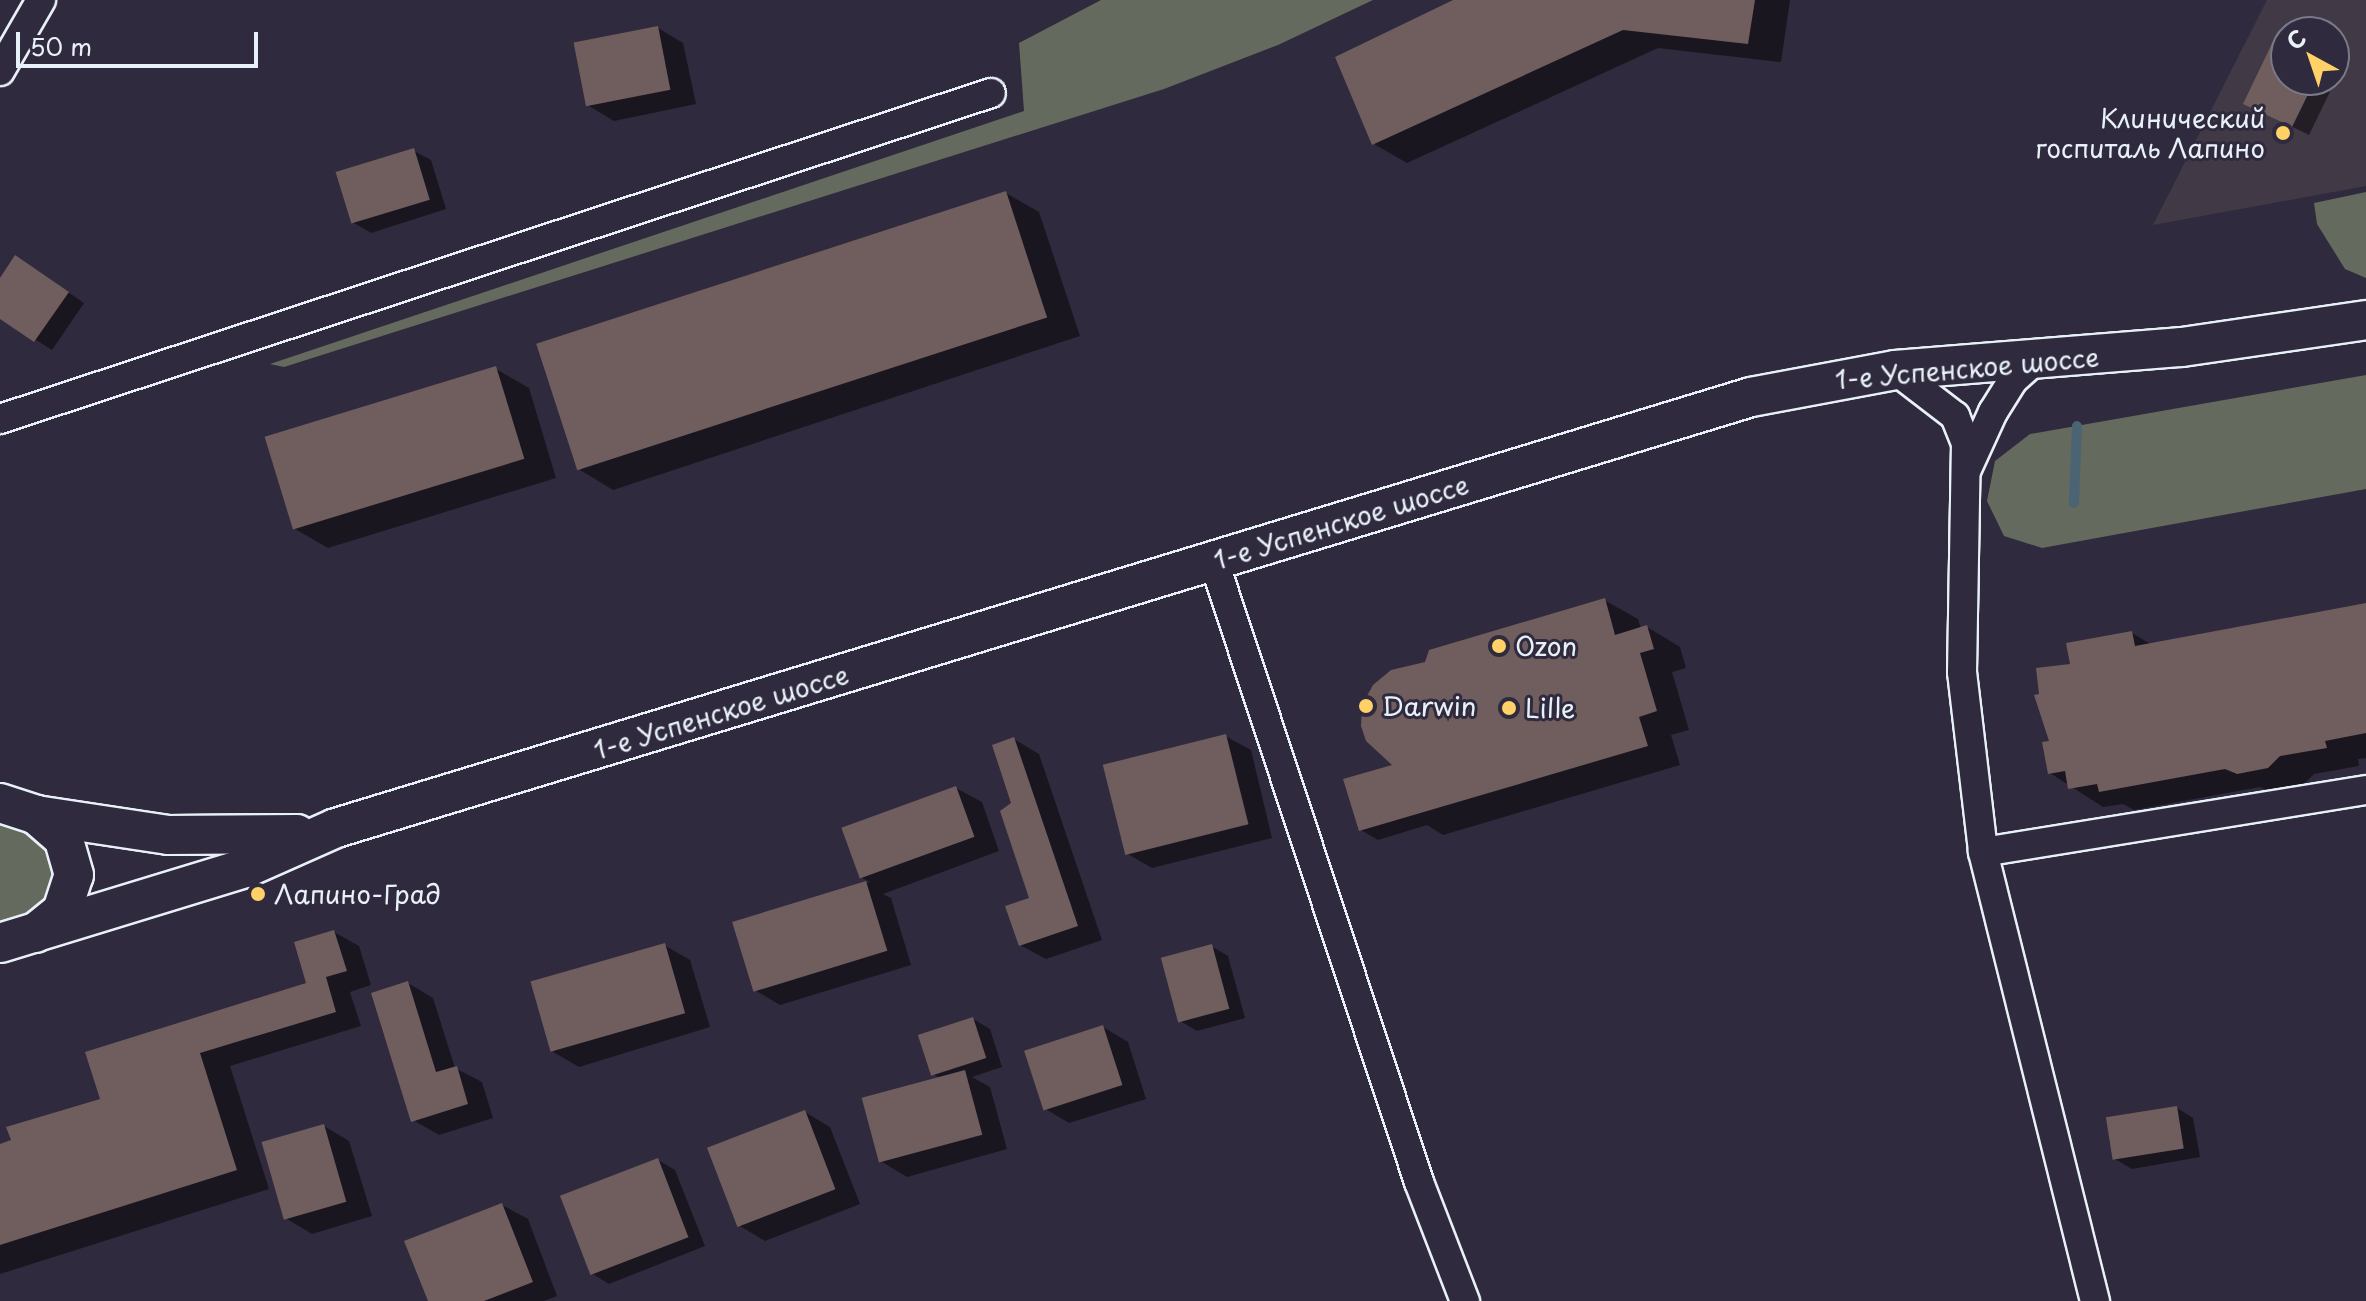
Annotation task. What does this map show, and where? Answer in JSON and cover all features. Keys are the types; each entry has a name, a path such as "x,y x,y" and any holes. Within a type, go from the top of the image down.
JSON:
{"main road":[{"name":"1-е Успенское шоссе","path":"13,938 246,868 336,828 1751,397 1895,370 2182,347 2366,320"},
{"name":"1-е Успенское шоссе","path":"15,810 183,836 248,838 336,828"},
{"name":"1-е Успенское шоссе","path":"13,938 62,911 74,875 64,839 15,810"}],"street":[{"path":"0,71 41,0"},
{"path":"0,419 991,93"},
{"path":"1967,470 1993,412 2012,381 2034,361"},
{"path":"1895,370 1955,416 1966,443 1962,672 1983,852 2095,1301"},
{"path":"1214,562 1419,1182 1465,1301"},
{"path":"1983,852 2366,790"}],"shaded area":[{"name":"Клинический госпиталь Лапино","path":"2267,0 2366,0 2366,186 2153,225"}],"green space":[{"path":"1101,0 1373,0 1278,45 1164,89 284,367 270,364 1024,111 1019,43"},
{"path":"2366,192 2366,278 2345,269 2317,224 2314,203"},
{"path":"2366,375 2366,489 2042,548 2004,536 1987,501 1995,461 2030,434"},
{"path":"0,823 31,827 60,865 45,911 0,924"}],"building":[{"path":"1453,0 1755,0 1748,44 1623,30 1372,145 1335,57"},
{"path":"658,26 670,90 586,106 574,42"},
{"path":"2270,48 2270,96 2307,96 2292,127 2243,104"},
{"path":"414,148 430,200 351,224 336,172"},
{"path":"1006,191 1047,317 577,470 536,344"},
{"path":"15,255 69,292 34,342 0,319 0,278"},
{"path":"496,366 524,459 293,530 265,437"},
{"name":"Lille","path":"1605,598 1615,635 1647,625 1654,649 1640,653 1657,711 1639,717 1648,746 1359,831 1343,779 1392,765 1366,741 1361,726 1362,705 1373,685 1391,670 1425,662 1429,650"},
{"path":"2366,603 2366,733 2325,741 2327,748 2280,756 2268,768 2237,774 2225,769 2099,792 2097,784 2068,789 2065,771 2048,774 2042,742 2049,741 2034,695 2039,694 2036,668 2070,664 2066,643 2132,631 2135,646"},
{"path":"1226,734 1248,824 1125,855 1103,765"},
{"path":"1014,737 1078,926 1019,946 1005,906 1029,898 1000,811 1011,803 992,745"},
{"path":"956,786 974,837 860,878 841,828"},
{"path":"866,881 887,951 753,992 732,922"},
{"path":"334,930 347,971 326,977 336,1012 200,1053 237,1170 0,1245 0,1144 11,1140 6,1127 100,1099 85,1052 306,983 294,942"},
{"path":"665,943 685,1013 551,1052 530,982"},
{"path":"1212,944 1229,1009 1178,1022 1161,958"},
{"path":"408,981 436,1072 457,1066 468,1104 411,1122 371,993"},
{"path":"973,1017 986,1058 931,1076 918,1035"},
{"path":"1103,1025 1122,1085 1044,1111 1024,1051"},
{"path":"965,1070 982,1135 879,1162 862,1098"},
{"path":"2177,1106 2184,1148 2113,1160 2106,1117"},
{"path":"805,1110 835,1189 737,1227 707,1148"},
{"path":"324,1124 346,1202 284,1220 262,1142"},
{"path":"658,1158 688,1237 590,1275 560,1196"},
{"path":"502,1203 533,1282 484,1301 428,1301 404,1241"}],"waterway":[{"path":"2074,503 2077,426"}],"place":[{"name":"Клинический госпиталь Лапино","path":"2283,133"},
{"name":"Ozon","path":"1499,646"},
{"name":"Darwin","path":"1366,706"},
{"name":"Lille","path":"1509,708"},
{"name":"Лапино-Град","path":"258,894"}]}
